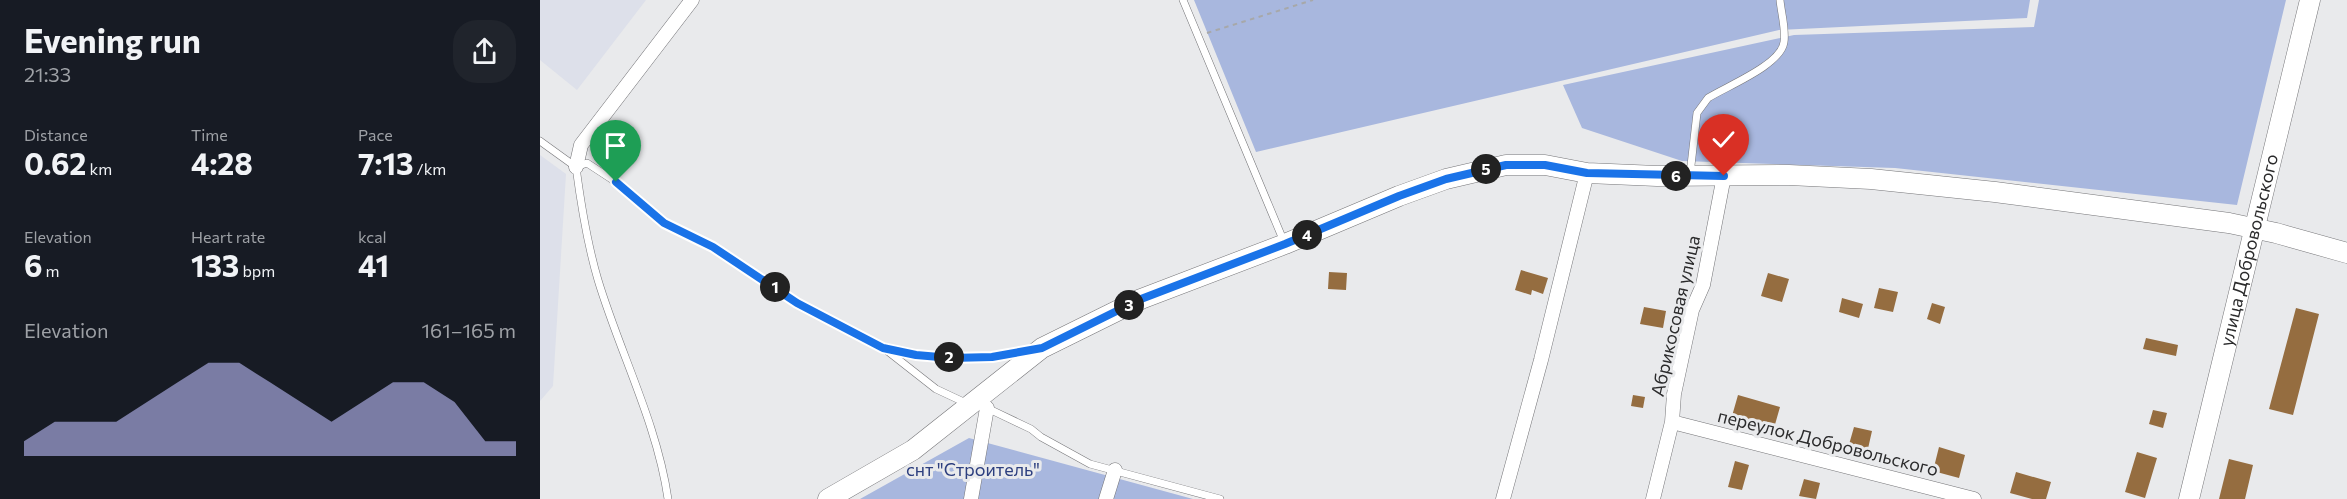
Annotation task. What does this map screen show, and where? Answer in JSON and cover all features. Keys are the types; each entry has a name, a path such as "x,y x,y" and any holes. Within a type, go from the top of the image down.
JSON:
{"street":[{"path":"576,167 581,145 692,0"},
{"name":"улица Добровольского","path":"2189,499 2310,0"},
{"path":"828,499 845,494 978,406 1042,348 1141,299 1285,244 1399,196 1456,176 1506,165 1545,165 1587,173 1690,176 1789,175 1883,180 1995,192 2229,223 2347,253"},
{"path":"1503,499 1541,360 1587,173"},
{"name":"Абрикосовая улица","path":"1653,499 1672,422 1674,394 1692,310 1703,285 1724,176"},
{"path":"971,499 978,406"},
{"name":"переулок Добровольского","path":"1672,422 1974,499"},
{"path":"1106,499 1115,470"}],"lane":[{"path":"1183,0 1285,244"},
{"path":"1690,176 1697,113 1702,106 1708,98 1769,64 1779,54 1785,42 1780,0"},
{"path":"540,141 576,167 586,233 599,282 644,405 664,474 668,499"},
{"path":"576,167 587,163 616,182 664,223 713,247 797,303 883,348 936,388 1031,429 1056,446 1090,464 1220,499"},
{"path":"883,348 916,355 951,358 992,357 1042,348"},
{"path":"1924,486 1936,499"}],"path":[{"path":"1198,36 1313,0"}],"shaded area":[{"path":"540,0 646,0 577,90 540,60"},
{"path":"540,155 566,174 553,386 540,401"}],"green space":[{"path":"1194,0 2030,0 2027,18 1779,30 1256,152"},
{"path":"2039,0 2286,0 2237,205 1895,168 1682,161 1582,128 1563,85 1794,35 2034,27"},
{"name":"снт \"Строитель\"","path":"969,438 1193,499 860,499"}],"building":[{"path":"1521,270 1548,278 1543,294 1532,290 1531,295 1515,290"},
{"path":"1329,272 1347,273 1346,290 1328,289"},
{"path":"1768,273 1789,279 1782,302 1761,296"},
{"path":"1879,288 1898,292 1893,312 1874,308"},
{"path":"1842,298 1863,304 1859,318 1839,312"},
{"path":"1932,303 1945,307 1940,324 1927,319"},
{"path":"1644,307 1666,311 1663,328 1640,324"},
{"path":"2296,308 2319,314 2293,415 2269,409"},
{"path":"2146,338 2178,345 2176,356 2143,349"},
{"path":"1633,395 1645,397 1643,408 1631,406"},
{"path":"1738,395 1780,407 1774,428 1732,416"},
{"path":"2153,410 2167,413 2163,428 2149,424"},
{"path":"1854,427 1872,431 1867,453 1848,448"},
{"path":"1939,447 1965,455 1959,478 1933,471"},
{"path":"2137,452 2157,458 2145,498 2125,492"},
{"path":"2229,459 2253,465 2245,499 2219,499"},
{"path":"1735,461 1749,465 1742,490 1728,487"},
{"path":"2016,472 2051,482 2046,499 2032,499 2010,493"},
{"path":"1804,479 1820,483 1816,499 1799,496"}],"route":[{"path":"616,182 664,223 713,247 797,303 883,348 916,355 951,358 992,357 1042,348 1141,299 1446,179 1506,165 1545,165 1587,173 1724,176"}]}
